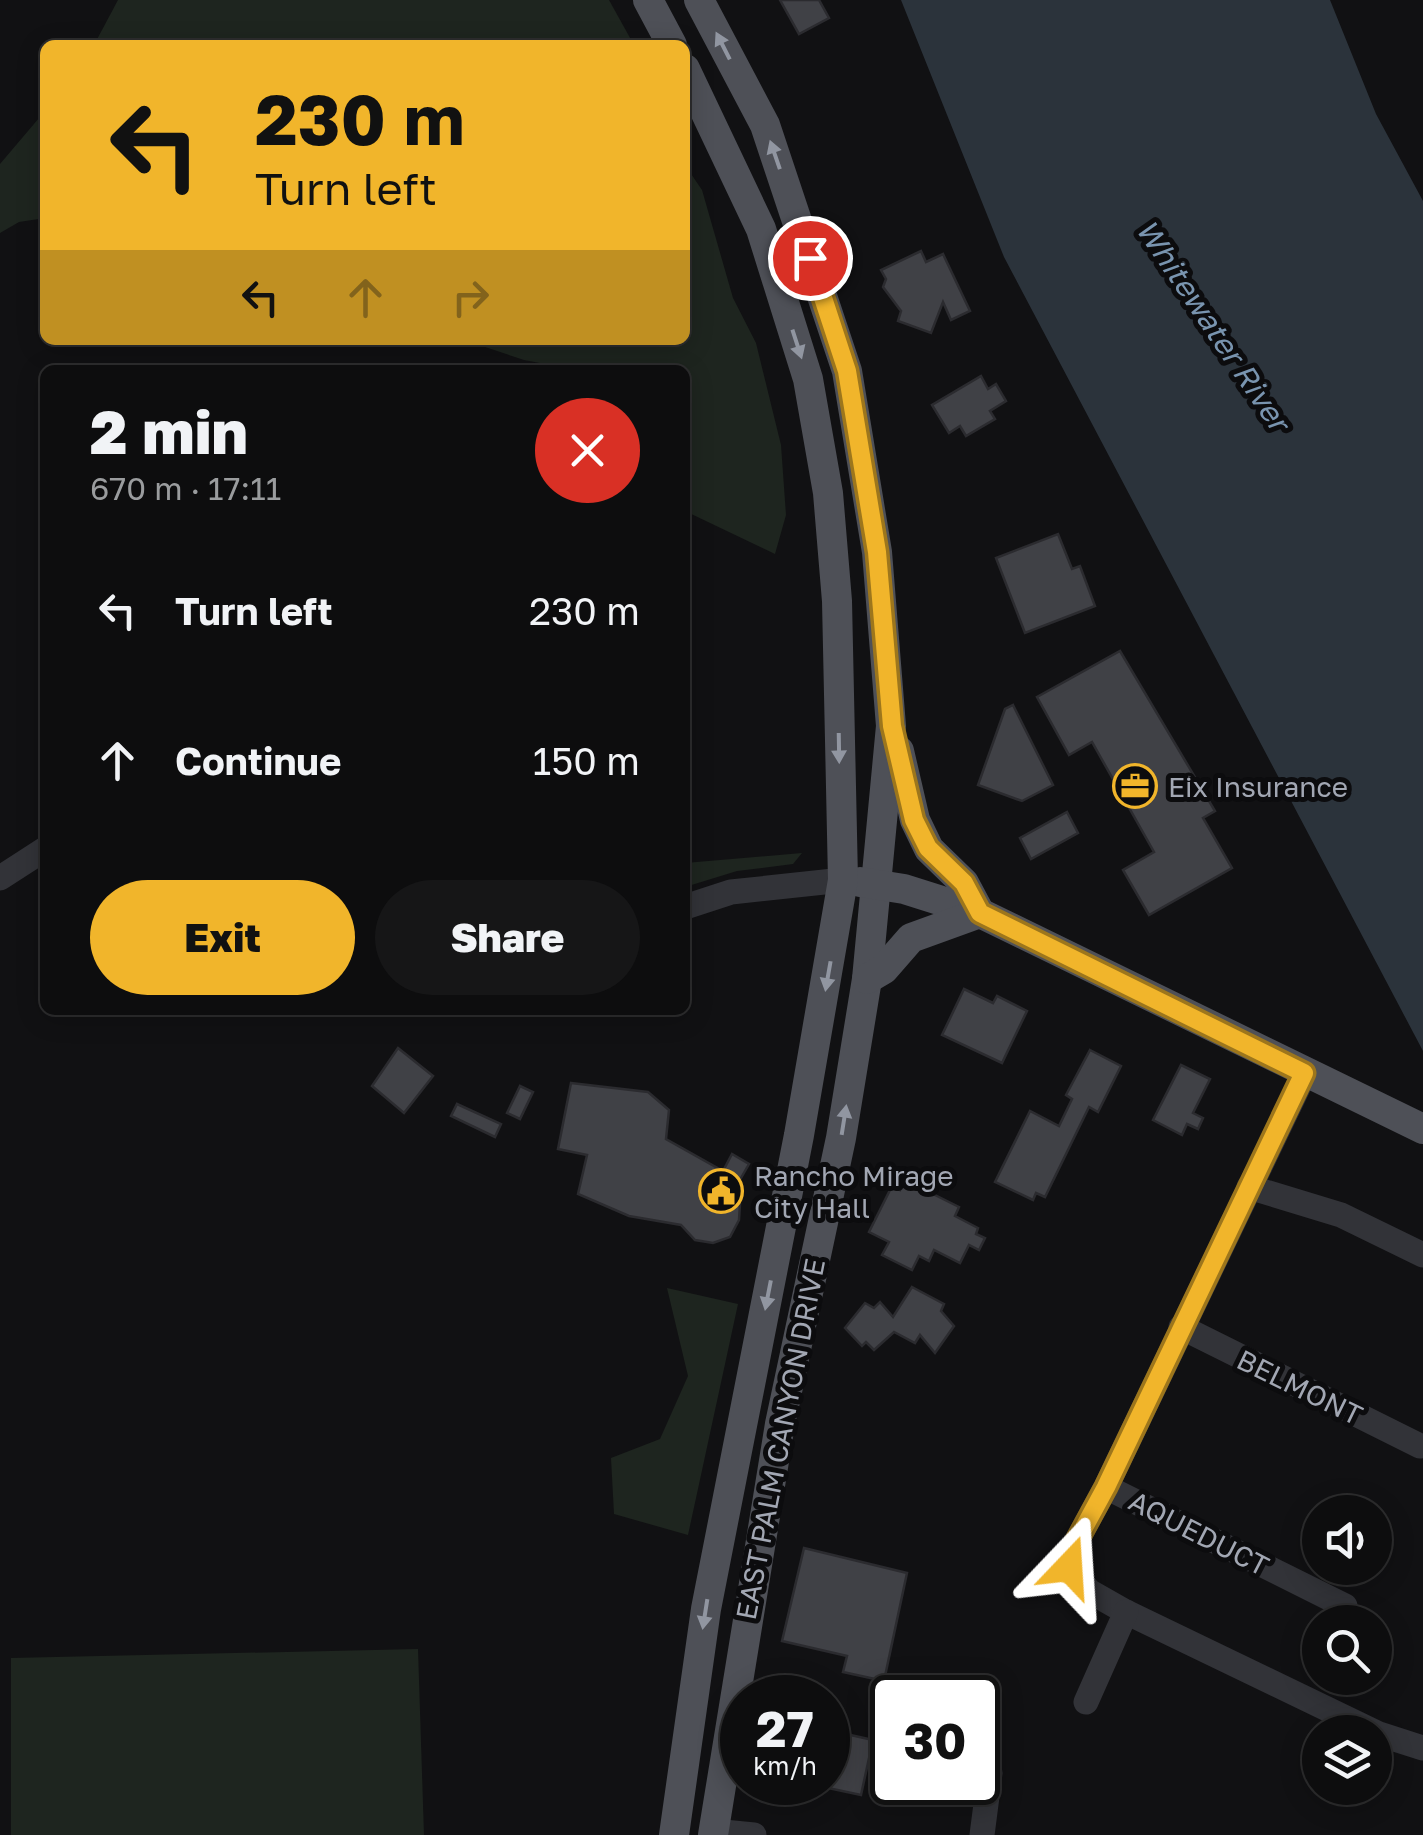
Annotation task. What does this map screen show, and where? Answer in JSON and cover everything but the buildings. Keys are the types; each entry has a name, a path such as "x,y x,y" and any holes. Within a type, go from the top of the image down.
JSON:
{"main road":[{"path":"648,0 669,40"},
{"name":"EAST PALM CANYON DRIVE","path":"699,0 765,125 847,371 877,552 892,726 867,979 842,1138 776,1442 713,1833"},
{"name":"EAST PALM CANYON DRIVE","path":"674,1835 706,1609 799,1135 842,880 837,601 828,493 808,379 760,229 690,80"},
{"path":"892,726 914,820 928,848 964,883 980,913"},
{"path":"842,880 878,884 980,913 1423,1129"},
{"path":"867,979 884,969 912,938 980,913"}],"street":[{"path":"0,878 40,851"},
{"path":"690,905 730,892 842,880"},
{"path":"1304,1073 1074,1546 1069,1567 1089,1591 1126,1612 1378,1734 1423,1748"},
{"path":"1249,1187 1342,1214 1423,1256"},
{"name":"BELMONT","path":"1181,1328 1420,1446"},
{"name":"AQUEDUCT","path":"1106,1487 1342,1605"},
{"path":"1086,1702 1126,1612"},
{"path":"982,1835 986,1805"},
{"path":"713,1833 754,1835"}],"shaded area":[{"path":"118,0 609,0 631,40 97,40"},
{"path":"40,117 40,219 19,222 0,233 0,164"},
{"path":"690,172 702,190 733,298 756,343 781,445 786,515 775,554 690,513 690,365 550,365 479,345 690,345"},
{"path":"802,853 793,864 737,871 690,885 690,863"},
{"path":"667,1288 738,1304 688,1535 614,1514 611,1458 660,1439 688,1376"},
{"path":"418,1649 424,1835 11,1835 11,1658"}],"water":[{"name":"Whitewater River","path":"901,0 1330,0 1376,114 1423,201 1423,1051 1004,257"}],"place":[{"name":"Eix Insurance","path":"1135,786"},
{"name":"Rancho Mirage City Hall","path":"721,1191"}],"route":[{"path":"810,258 847,371 877,552 892,726 914,820 928,848 964,883 980,913 1304,1073 1106,1487 1089,1514 1069,1567"}]}
